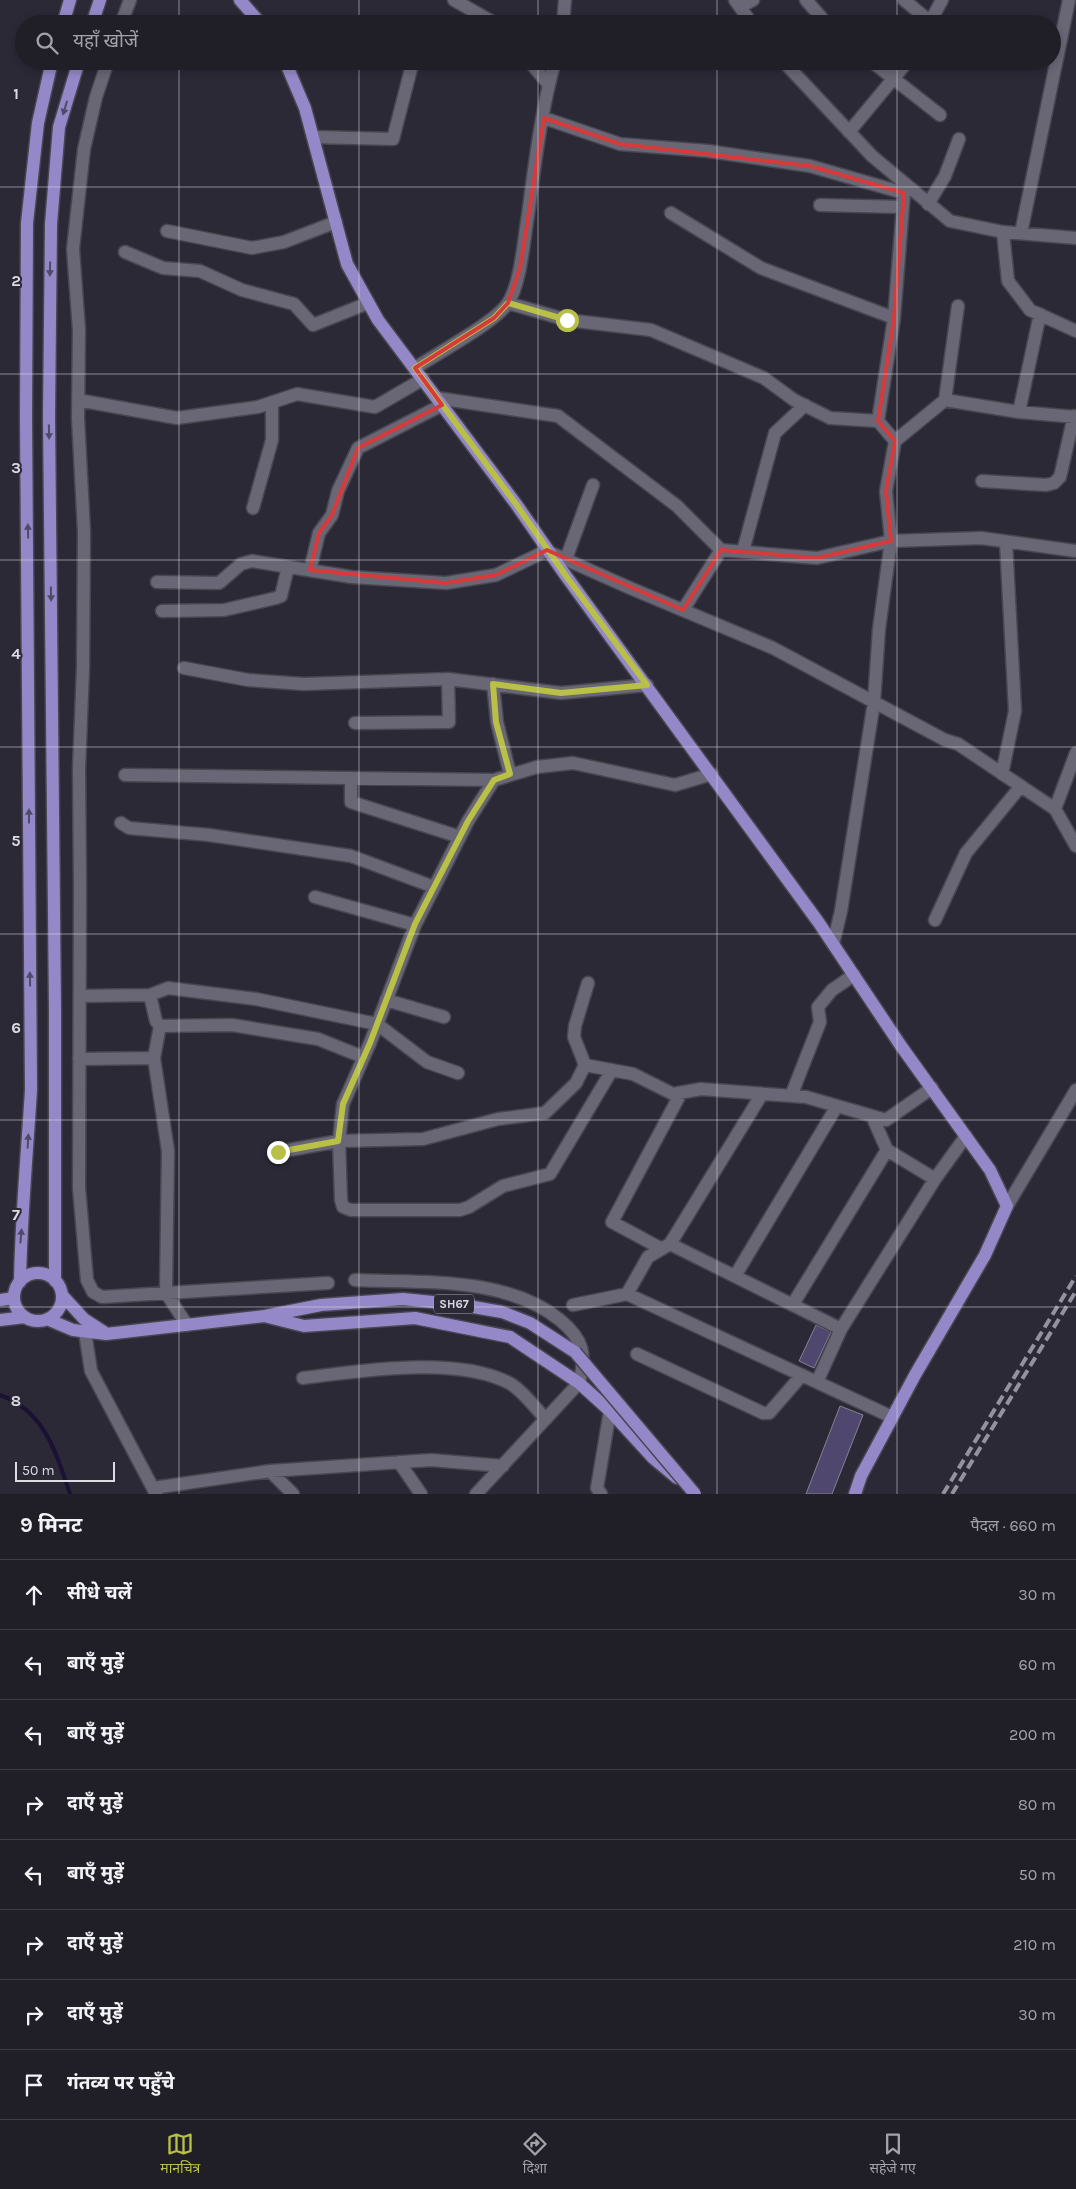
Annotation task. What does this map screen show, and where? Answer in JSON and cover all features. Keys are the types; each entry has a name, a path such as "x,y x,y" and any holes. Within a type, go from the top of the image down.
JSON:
{"main road":[{"path":"66,15 70,0"},
{"path":"95,15 100,0"},
{"path":"240,0 253,15"},
{"path":"20,1282 20,1246 31,1090 26,416 27,223 38,124 50,70"},
{"path":"76,70 59,127 51,224 49,417 55,1011 55,1280 62,1295 84,1319 106,1334"},
{"path":"289,70 305,108 347,264 378,320 516,504 548,551 712,774 833,944 990,1170 1007,1206 985,1255 915,1375 861,1476 856,1494"},
{"path":"55,1280 50,1276 37,1273 30,1274 15,1289 14,1298 17,1309 25,1317 36,1321 47,1319 53,1316 60,1307 62,1295"},
{"path":"0,1300 14,1298"},
{"name":"SH67","path":"47,1319 85,1332 106,1334 265,1316 321,1306 402,1299 462,1305 502,1312 530,1323 576,1352 696,1494"},
{"path":"265,1316 304,1326 415,1318 451,1323 510,1336 579,1383 610,1411 653,1458 696,1494"},
{"path":"0,1320 25,1317"}],"street":[{"path":"125,15 130,0"},
{"path":"454,0 480,15"},
{"path":"564,0 564,15"},
{"path":"746,15 738,4 753,0"},
{"path":"806,0 819,15"},
{"path":"904,0 922,15"},
{"path":"935,15 942,0"},
{"path":"1061,38 1069,0"},
{"path":"105,70 96,97 84,148 74,238 80,339 78,400 84,532 79,757 79,1188 89,1286 92,1292 102,1297 328,1283"},
{"path":"313,137 393,139 411,70"},
{"path":"536,70 549,85"},
{"path":"415,368 494,318 508,303 520,268 538,142 553,70"},
{"path":"791,70 905,189 950,221 1003,232 1076,238"},
{"path":"881,70 940,115"},
{"path":"849,132 901,70"},
{"path":"1020,233 1054,70"},
{"path":"544,118 620,144 708,151 810,166 905,189"},
{"path":"928,204 945,176 959,139"},
{"path":"878,421 894,318 905,189"},
{"path":"820,205 902,207"},
{"path":"671,213 761,268 894,318"},
{"path":"168,231 252,248 284,242 336,222"},
{"path":"1003,232 1008,281 1030,310 1076,331"},
{"path":"125,252 163,268 200,271 242,290 294,304 313,324 368,303"},
{"path":"508,303 574,321 651,330 764,378 805,405 830,418 878,421 895,441"},
{"path":"833,944 841,911 874,702 879,629 892,541 886,491 895,441 945,400 958,306"},
{"path":"1019,412 1040,314"},
{"path":"78,400 177,418 258,407 297,394 375,407 423,379"},
{"path":"945,400 1019,412 1075,416 1060,477 1054,484 982,481"},
{"path":"310,570 319,533 332,515 338,491 358,448 440,401 558,416 677,506 721,550 817,558 892,541 981,538 1076,551"},
{"path":"253,508 272,440 272,402"},
{"path":"743,552 775,433 805,405"},
{"path":"566,559 593,485"},
{"path":"1002,774 1015,711 1006,542"},
{"path":"683,610 721,550"},
{"path":"157,582 219,582 246,561 352,577 446,583 496,575 548,551 773,648 945,740 958,744 1055,808 1076,846"},
{"path":"162,611 224,610 282,596 288,567"},
{"path":"184,668 248,680 304,684 448,679 561,693 647,685"},
{"path":"355,723 449,722 448,679"},
{"path":"493,684 496,722 510,774"},
{"path":"1055,808 1076,753"},
{"path":"125,775 494,780 537,767 573,763 675,785 712,774"},
{"path":"351,778 350,802 460,837"},
{"path":"494,780 460,837 415,924 377,1024 343,1104 338,1141 343,1207 350,1210 460,1210 469,1207 503,1186 550,1174 612,1070"},
{"path":"935,920 966,852 1021,786"},
{"path":"121,823 129,828 209,835 351,856 434,887"},
{"path":"315,897 415,924"},
{"path":"791,1096 820,1022 818,1007 832,990 854,975"},
{"path":"278,1152 338,1141 423,1138 498,1119 545,1113 576,1083 585,1066 574,1037 575,1026 588,983"},
{"path":"80,996 150,995 168,988 248,998 377,1024 427,1062 458,1073"},
{"path":"150,995 156,1021 160,1026 154,1058 168,1151 166,1293 187,1325"},
{"path":"386,1000 444,1017"},
{"path":"160,1026 232,1025 318,1039 363,1057"},
{"path":"80,1059 154,1058"},
{"path":"585,1066 633,1074 673,1094 701,1089 806,1097 886,1120 932,1088"},
{"path":"1007,1206 1076,1090"},
{"path":"681,1093 612,1222 735,1276 841,1329"},
{"path":"627,1294 648,1257 666,1247 762,1094"},
{"path":"735,1276 837,1106"},
{"path":"872,1116 887,1150 935,1179"},
{"path":"816,1382 841,1329 935,1179 966,1136"},
{"path":"793,1304 887,1150"},
{"path":"355,1280 470,1286 516,1296 545,1308 574,1332 579,1340 582,1348 583,1369 579,1383 476,1494"},
{"path":"574,1305 627,1294 892,1417"},
{"path":"85,1332 91,1371 154,1491 270,1471 440,1460 503,1466"},
{"path":"637,1354 763,1413 769,1412 802,1375"},
{"path":"303,1378 397,1368 470,1371 511,1384 546,1419"},
{"path":"596,1492 610,1411"},
{"path":"399,1462 422,1494"},
{"path":"270,1471 293,1494"}],"highlighted area":[{"path":"544,118 620,144 810,166 904,193 894,318 878,421 895,441 886,491 891,541 817,558 721,550 683,610 547,550 496,575 446,583 310,570 319,533 332,515 358,448 442,405 415,368 494,318 508,303 520,268"}],"building":[{"path":"816,1325 831,1332 814,1368 799,1361"},
{"path":"840,1406 863,1415 832,1494 806,1494"}],"waterway":[{"path":"0,1395 28,1411 47,1435 70,1494"}],"railway":[{"path":"943,1494 1076,1276"},
{"path":"952,1494 1076,1291"}],"route":[{"path":"278,1152 338,1141 343,1104 370,1043 415,924 468,821 494,780 510,774 496,722 493,684 561,693 647,685 415,368 494,318 508,303 567,320"}]}
